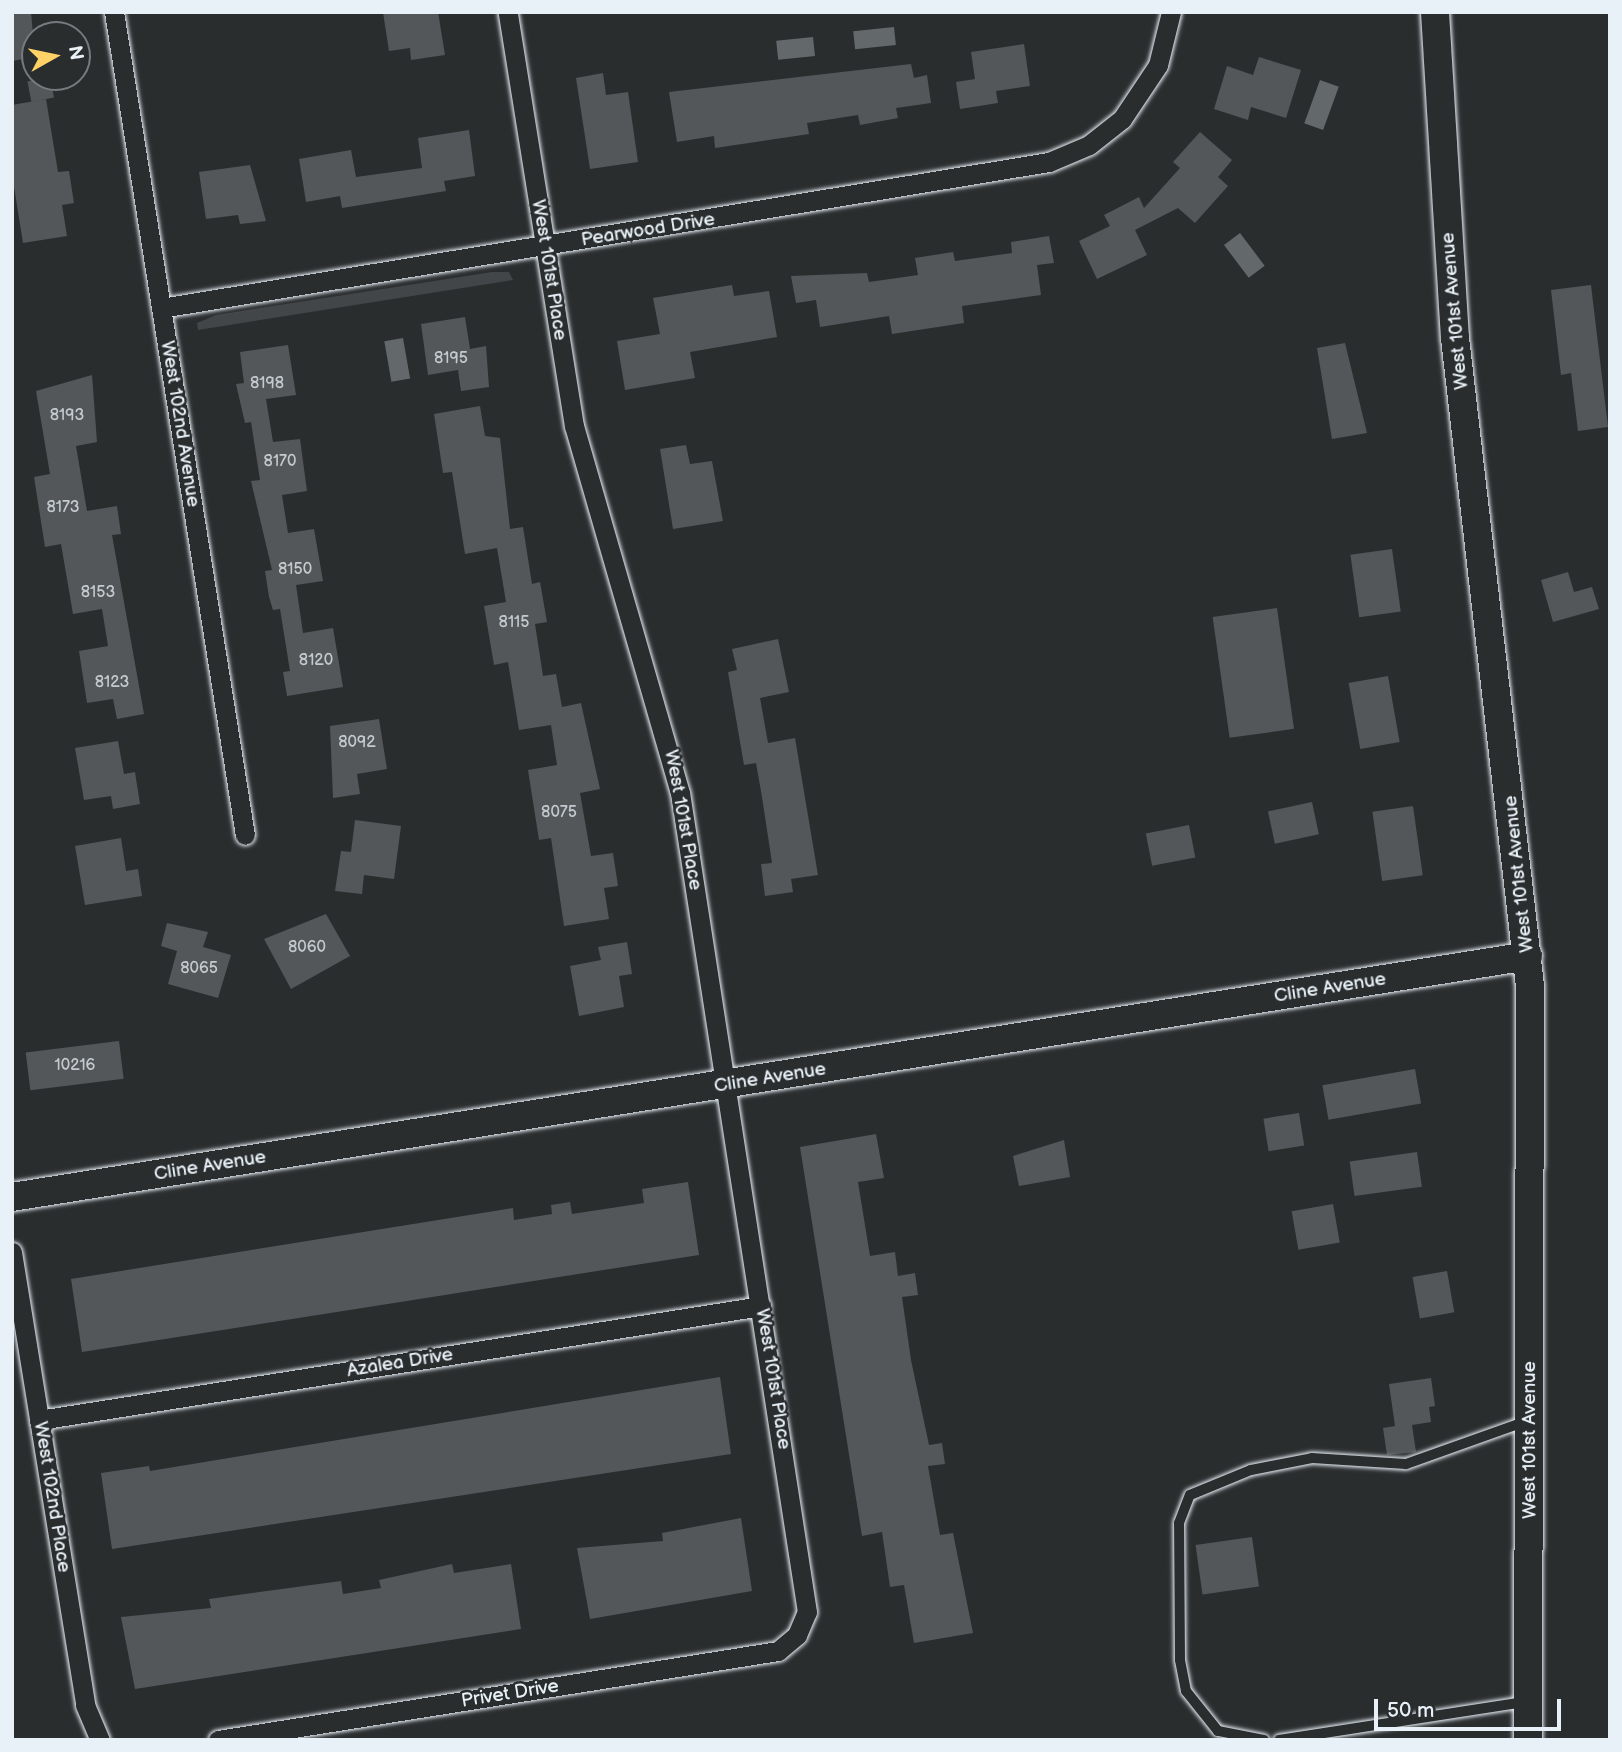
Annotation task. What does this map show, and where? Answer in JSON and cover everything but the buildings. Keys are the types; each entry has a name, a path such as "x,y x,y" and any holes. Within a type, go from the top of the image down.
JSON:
{"street":[{"name":"West 102nd Avenue","path":"114,12 245,835"},
{"name":"West 101st Place","path":"508,12 585,471 680,793 807,1598 797,1635"},
{"name":"Pearwood Drive","path":"161,308 546,247 1049,162 1089,145 1122,119 1158,65 1171,12"},
{"name":"West 101st Avenue","path":"1435,12 1455,338 1528,956 1531,1420 1528,1740"},
{"name":"Cline Avenue","path":"12,1197 1528,956"},
{"name":"West 102nd Place","path":"12,1252 85,1705 100,1740"},
{"name":"Azalea Drive","path":"39,1420 761,1306"},
{"name":"Privet Drive","path":"218,1740 761,1654 797,1635"}],"lane":[{"path":"1264,1740 1218,1731 1186,1691 1179,1523 1190,1495 1251,1470 1312,1458 1406,1464 1531,1420"},
{"path":"1279,1740 1528,1701"}],"shaded area":[{"path":"894,27 896,45 855,49 853,31"},
{"path":"813,37 815,56 778,60 776,41"},
{"path":"1320,80 1339,87 1323,130 1304,123"},
{"path":"1240,233 1265,266 1249,278 1224,245"},
{"path":"492,272 509,272 513,280 198,330 197,323 216,315"},
{"path":"403,338 410,378 391,382 384,341"}]}
